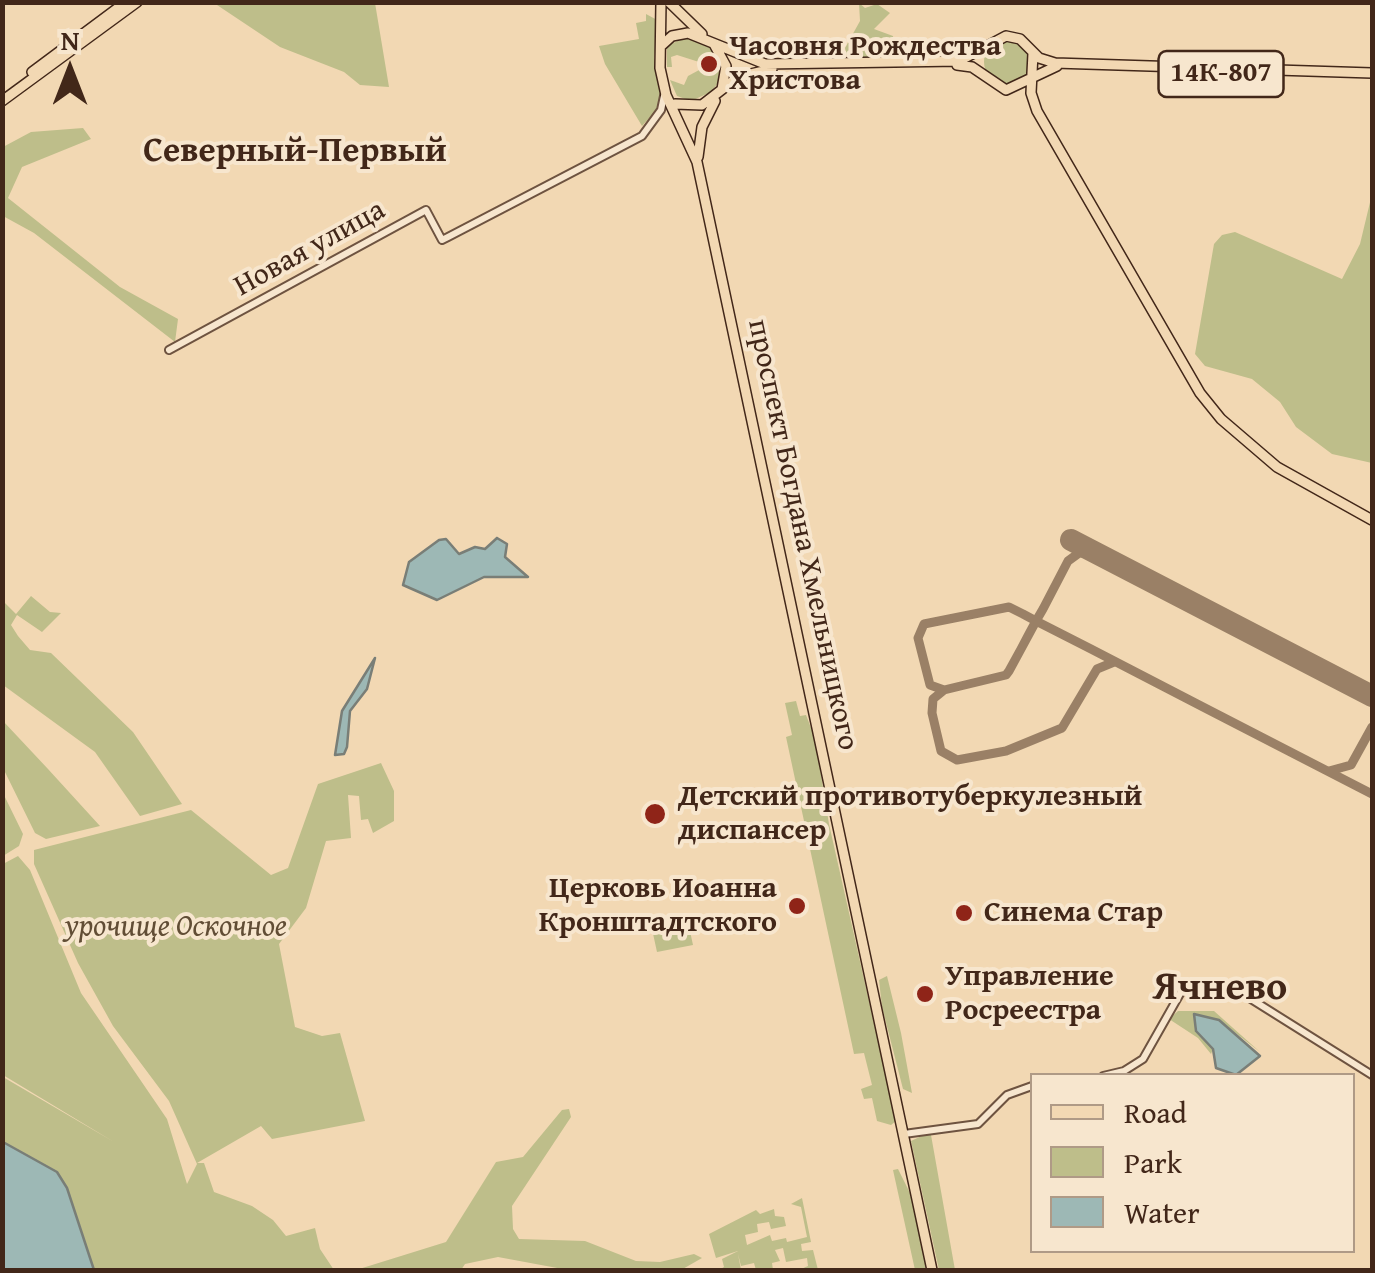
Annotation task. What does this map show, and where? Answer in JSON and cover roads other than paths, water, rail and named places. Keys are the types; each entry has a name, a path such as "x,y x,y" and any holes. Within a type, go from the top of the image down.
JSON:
{"main road":[{"path":"2,97 126,2"},
{"path":"2,97 137,2"},
{"path":"661,2 664,90 676,109 695,108 717,97 747,73 958,64 1037,111"},
{"path":"670,2 709,39 726,66 717,97"},
{"path":"660,48 680,34 709,39"},
{"name":"14К-807","path":"709,39 765,64 963,60 1006,36 1020,39 1046,62 1372,75"},
{"path":"985,48 980,63 985,78"},
{"path":"1033,53 1031,80 1037,111 1182,365 1221,419 1277,467 1372,520"},
{"name":"14К-807","path":"1006,90 1056,66 1372,75"},
{"name":"проспект Богдана Хмельницкого","path":"697,162 702,127 717,97"},
{"name":"проспект Богдана Хмельницкого","path":"676,109 697,162 932,1270"},
{"path":"685,127 702,127"}],"street":[{"path":"664,90 661,110 676,109"},
{"name":"Новая улица","path":"169,350 426,210 442,240 634,141 661,110"},
{"path":"1119,1073 1148,1054 1168,1007 1181,992 1214,983 1243,994 1372,1075"},
{"path":"904,1134 978,1124 1007,1095 1030,1087"}],"water":[{"path":"497,538 507,544 505,557 528,577 484,577 437,600 403,585 409,562 439,540 446,539 459,554 475,547 485,549"},
{"path":"375,658 367,689 350,711 347,747 344,754 335,755 342,711"},
{"path":"1194,1014 1219,1020 1260,1056 1239,1073 1216,1068 1213,1049 1196,1031"},
{"path":"3,1142 57,1172 67,1188 94,1270 3,1270"}],"place":[{"name":"Часовня Рождества Христова","path":"709,64"},
{"name":"Детский противотуберкулезный диспансер","path":"655,814"},
{"name":"Церковь Иоанна Кронштадтского","path":"797,906"},
{"name":"Синема Стар","path":"964,913"},
{"name":"Управление Росреестра","path":"925,994"}],"district":[{"name":"Северный-Первый","path":"295,152"},
{"name":"Ячнево","path":"1220,989"}],"park label":[{"name":"урочище Оскочное","path":"176,927"}]}
